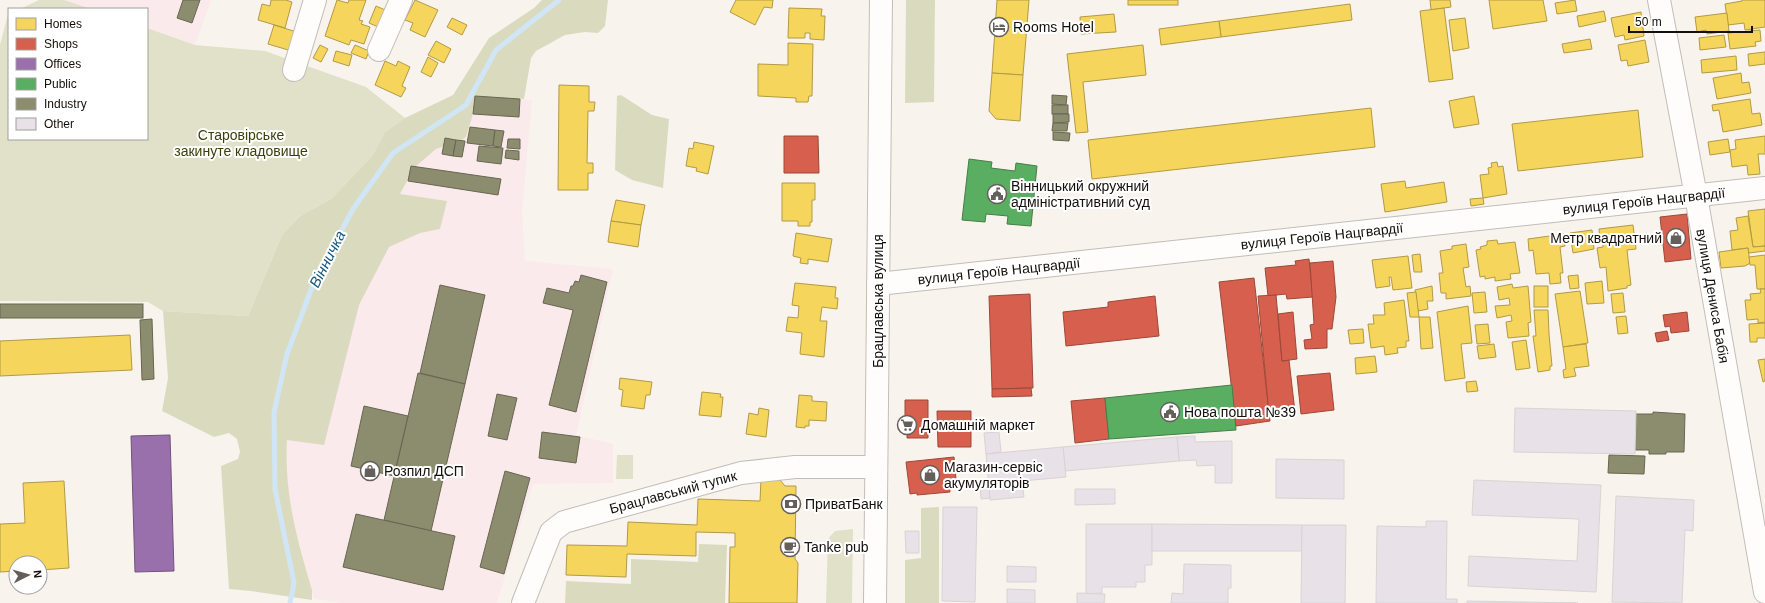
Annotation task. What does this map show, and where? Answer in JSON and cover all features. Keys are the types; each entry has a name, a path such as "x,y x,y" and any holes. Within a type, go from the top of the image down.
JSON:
{"street":[{"path":"294,70 315,0"},
{"path":"379,50 401,0"},
{"name":"Брацлавська вулиця","path":"875,603 881,0"},
{"name":"вулиця Дениса Бабія","path":"1659,0 1696,196 1765,592"},
{"name":"вулиця Героїв Нацгвардії","path":"878,284 1765,188"},
{"name":"Брацлавський тупик","path":"523,603 551,532 564,522 741,473 795,467 876,467"}],"shaded area":[{"path":"64,0 211,0 195,45 148,28 148,8 88,8"},
{"path":"475,96 532,100 522,212 525,261 613,269 576,435 613,444 613,483 533,484 497,603 342,603 314,599 293,521 285,466 287,433 301,365 357,246 403,190 415,167 436,149 460,141 473,114"}],"green space":[{"path":"39,0 64,0 88,8 22,8"},
{"path":"542,0 608,0 605,26 598,33 585,32 565,35 536,51 531,58 524,99 475,96 473,114 466,137 460,141 436,149 415,167 400,194 447,201 440,229 420,233 389,247 359,305 324,445 287,440 290,498 301,553 312,590 312,600 229,589 221,466 238,459 240,452 237,439 229,433 214,437 162,411 168,378 163,311 248,316 282,235 300,216 331,199 372,156 385,132 405,118 453,95 489,38 534,8"},
{"path":"906,0 935,0 934,102 905,103"},
{"name":"Старовірське закинуте кладовище","path":"8,14 8,140 148,140 148,28 195,45 265,51 366,87 405,118 385,132 372,156 331,199 300,216 282,235 248,316 163,311 148,302 0,301 0,45"},
{"path":"621,95 652,115 669,119 663,188 632,180 615,170 617,96"},
{"path":"617,455 633,455 633,479 616,479"},
{"path":"939,507 939,603 905,603 905,560 921,558 921,508"},
{"path":"853,529 852,603 826,603 828,539 835,531"},
{"path":"699,544 727,545 725,603 565,603 566,581 631,584 631,559 698,562"}],"building: Homes":[{"path":"271,0 286,0 292,2 285,28 258,20 262,4 270,6"},
{"path":"337,0 348,3 349,0 366,0 359,20 363,21 361,24 370,27 364,44 351,40 349,45 325,36"},
{"path":"415,0 438,10 425,37 410,30 413,23 405,20"},
{"path":"736,0 773,0 772,8 764,7 755,25 730,12"},
{"path":"997,0 1029,0 1023,75 992,73"},
{"path":"1128,0 1178,0 1178,5 1128,5"},
{"path":"1430,0 1450,0 1451,7 1431,10"},
{"path":"1489,0 1543,0 1547,21 1493,29"},
{"path":"1575,0 1577,11 1557,14 1555,3"},
{"path":"1742,0 1765,0 1765,27 1745,30 1744,23 1728,25 1725,4"},
{"path":"1350,4 1352,20 1221,37 1219,21"},
{"path":"376,6 390,12 383,29 369,23"},
{"path":"789,8 822,9 821,16 825,16 824,40 810,39 810,33 805,33 805,38 788,38"},
{"path":"1444,8 1453,79 1429,82 1420,11"},
{"path":"1604,11 1606,21 1579,27 1577,16"},
{"path":"1641,12 1644,36 1625,40 1624,35 1615,37 1611,18"},
{"path":"1727,13 1729,31 1707,34 1706,30 1697,32 1695,17"},
{"path":"1114,14 1116,32 1081,34 1080,17"},
{"path":"452,18 467,25 462,35 447,27"},
{"path":"1465,18 1469,48 1453,51 1449,20"},
{"path":"1219,21 1221,37 1161,45 1159,29"},
{"path":"274,25 300,33 295,52 268,44"},
{"path":"1760,30 1761,41 1755,42 1756,46 1730,49 1728,33"},
{"path":"1724,35 1726,47 1700,50 1699,38"},
{"path":"1590,39 1592,49 1564,53 1562,44"},
{"path":"1645,40 1649,62 1628,66 1627,60 1621,61 1618,45"},
{"path":"436,41 451,49 444,63 428,55"},
{"path":"788,43 813,44 812,96 809,96 808,102 796,102 796,98 758,96 758,64 788,65"},
{"path":"320,45 328,49 321,62 313,58"},
{"path":"355,45 369,51 366,59 351,53"},
{"path":"1143,45 1146,75 1083,82 1088,132 1076,133 1067,54"},
{"path":"336,51 352,55 349,66 333,61"},
{"path":"1765,52 1765,64 1749,66 1748,54"},
{"path":"1736,56 1737,70 1702,73 1701,60"},
{"path":"428,57 438,63 431,77 421,72"},
{"path":"385,61 396,66 398,61 410,67 402,86 406,88 401,97 375,85"},
{"path":"992,73 1023,75 1020,121 996,119 989,111"},
{"path":"1741,73 1742,83 1749,82 1751,93 1717,99 1713,78"},
{"path":"559,85 589,86 589,102 595,102 594,111 588,111 587,163 593,163 593,173 588,173 588,190 558,190"},
{"path":"1474,96 1479,124 1454,128 1449,101"},
{"path":"1750,99 1752,114 1760,113 1762,125 1723,132 1719,110 1713,111 1712,105"},
{"path":"1371,108 1375,147 1092,179 1088,140"},
{"path":"1638,110 1643,157 1518,171 1512,124"},
{"path":"1765,136 1765,154 1758,154 1760,174 1748,175 1747,165 1732,167 1730,150 1736,149 1735,140"},
{"path":"1728,139 1730,152 1710,155 1708,142"},
{"path":"694,142 714,146 708,174 696,171 697,168 686,166 689,148 693,149"},
{"path":"1497,162 1498,167 1503,166 1507,194 1483,198 1480,175 1489,174 1488,168 1492,167 1491,163"},
{"path":"1405,181 1406,188 1444,182 1447,202 1385,212 1381,184"},
{"path":"782,183 815,183 815,200 812,200 812,222 810,222 810,226 798,226 798,221 782,221"},
{"path":"1483,198 1484,204 1471,206 1470,199"},
{"path":"616,200 645,205 641,225 611,221"},
{"path":"1765,209 1765,246 1753,247 1748,211"},
{"path":"1748,216 1753,247 1765,246 1765,251 1749,253 1748,248 1732,250 1730,231 1738,230 1736,218"},
{"path":"611,221 641,225 638,247 608,242"},
{"path":"1633,225 1636,249 1627,250 1631,285 1627,286 1627,288 1608,291 1606,267 1600,268 1597,248 1603,247 1603,242 1600,242 1599,229"},
{"path":"1592,230 1594,249 1573,253 1570,233"},
{"path":"796,233 832,239 828,262 808,259 808,264 800,263 801,258 793,256"},
{"path":"1564,234 1565,246 1560,247 1563,273 1560,273 1561,283 1550,284 1549,273 1536,274 1533,250 1529,251 1528,239"},
{"path":"1497,240 1498,244 1515,242 1520,273 1510,274 1511,279 1495,281 1495,277 1485,279 1485,276 1480,277 1476,250 1487,245 1487,241"},
{"path":"1466,244 1469,267 1463,268 1466,287 1470,286 1471,296 1446,299 1446,293 1441,293 1439,273 1443,273 1440,251 1452,249 1452,246"},
{"path":"1748,248 1750,263 1745,266 1721,268 1719,252"},
{"path":"1420,254 1422,272 1414,272 1412,255"},
{"path":"1765,255 1765,289 1757,289 1755,265 1750,265 1749,257"},
{"path":"1408,256 1412,288 1393,290 1391,277 1389,277 1390,286 1376,288 1372,260"},
{"path":"1578,275 1579,288 1570,289 1568,276"},
{"path":"1602,281 1604,303 1587,304 1585,283"},
{"path":"795,283 836,287 835,298 838,298 837,309 822,307 820,321 827,321 824,357 800,354 802,333 786,331 788,317 798,318 799,306 792,305"},
{"path":"1512,284 1513,288 1528,286 1531,322 1528,323 1529,336 1508,338 1506,322 1512,321 1511,315 1497,318 1495,306 1510,305 1509,298 1499,300 1497,287"},
{"path":"1432,286 1433,301 1427,301 1428,309 1418,311 1415,290"},
{"path":"1534,286 1548,286 1548,307 1534,307"},
{"path":"1760,289 1765,289 1765,322 1758,323 1758,319 1747,320 1745,300 1751,300 1750,294 1761,293"},
{"path":"1580,291 1588,343 1563,347 1555,294"},
{"path":"1416,292 1419,317 1410,317 1407,293"},
{"path":"1485,292 1487,312 1474,313 1472,293"},
{"path":"1623,293 1625,312 1613,313 1611,294"},
{"path":"1404,300 1409,341 1406,341 1406,347 1397,348 1398,353 1385,355 1384,346 1371,348 1368,324 1374,324 1373,315 1385,315 1384,303"},
{"path":"1468,306 1472,343 1461,344 1465,378 1445,381 1437,312"},
{"path":"1534,310 1548,310 1552,366 1550,366 1550,370 1538,372 1533,336 1536,336"},
{"path":"1626,316 1628,333 1618,334 1616,317"},
{"path":"1419,317 1430,317 1433,348 1421,349"},
{"path":"1765,323 1765,338 1757,338 1757,342 1750,342 1749,324"},
{"path":"1488,324 1490,343 1477,344 1475,325"},
{"path":"1363,329 1364,343 1350,344 1348,330"},
{"path":"130,335 132,370 0,376 0,341"},
{"path":"1526,340 1530,368 1516,370 1512,342"},
{"path":"1494,344 1496,357 1479,359 1477,346"},
{"path":"1586,344 1589,366 1574,368 1576,376 1564,378 1563,370 1566,369 1563,347"},
{"path":"1375,356 1377,372 1356,374 1355,358"},
{"path":"1765,359 1765,381 1763,382 1758,360"},
{"path":"620,378 652,382 650,395 646,395 644,409 621,406 623,390 619,389"},
{"path":"1476,381 1478,391 1467,392 1466,382"},
{"path":"702,392 721,394 720,397 723,397 721,417 699,415"},
{"path":"799,395 812,396 812,401 827,402 826,421 809,420 809,426 805,426 805,428 796,427"},
{"path":"759,408 769,410 766,437 746,434 749,413 758,415"},
{"path":"761,479 780,480 785,486 796,486 795,559 798,563 797,603 729,603 730,547 735,547 735,533 696,532 696,556 627,554 626,577 566,575 567,545 627,546 628,522 697,525 698,499 760,501"},
{"path":"64,481 69,568 48,569 48,555 8,555 8,572 0,572 0,524 25,523 23,483"}],"building: Shops":[{"path":"784,136 818,136 819,173 784,173"},
{"name":"Метр квадратний","path":"1687,214 1691,259 1665,262 1660,217"},
{"path":"1309,259 1313,297 1287,299 1286,294 1268,296 1265,268 1296,265 1295,261"},
{"path":"1333,261 1336,297 1332,329 1327,329 1327,348 1305,349 1304,340 1312,339 1310,325 1314,324 1310,263"},
{"path":"1254,278 1270,421 1236,426 1219,282"},
{"path":"1030,294 1033,388 992,389 989,296"},
{"path":"1276,295 1282,361 1289,360 1295,412 1269,414 1258,296"},
{"path":"1155,296 1159,336 1066,346 1063,312 1108,307 1108,302"},
{"path":"1293,312 1297,359 1282,361 1278,314"},
{"path":"1687,312 1689,331 1671,333 1670,326 1665,327 1663,315"},
{"path":"1667,331 1669,340 1657,342 1655,333"},
{"path":"1330,373 1334,410 1301,414 1297,376"},
{"path":"1031,388 1032,396 992,397 992,389"},
{"path":"1105,398 1109,439 1075,443 1071,401"},
{"path":"905,400 928,400 928,438 907,438 907,432 905,432"},
{"path":"937,411 971,411 971,447 938,447"},
{"path":"954,457 956,479 949,480 950,492 917,495 917,493 910,494 906,462"}],"building: Offices":[{"path":"170,435 174,571 135,572 131,436"}],"building: Public":[{"path":"969,159 992,162 991,168 1015,171 1016,163 1037,166 1031,226 1007,224 1008,216 986,214 985,222 962,220"},
{"name":"Нова пошта №39","path":"1232,385 1236,430 1109,439 1105,398"}],"building: Industry":[{"path":"183,0 200,0 192,23 177,18"},
{"path":"1052,95 1067,96 1066,105 1052,104"},
{"path":"475,96 520,99 519,117 473,114"},
{"path":"1052,105 1068,105 1068,114 1052,114"},
{"path":"1053,114 1069,114 1069,122 1053,123"},
{"path":"1053,123 1068,123 1067,131 1052,131"},
{"path":"470,127 495,130 493,146 467,143"},
{"path":"495,130 504,131 501,147 493,146"},
{"path":"1053,132 1070,133 1069,141 1053,140"},
{"path":"445,138 456,140 453,156 442,154"},
{"path":"508,139 520,139 520,149 507,148"},
{"path":"456,140 465,141 462,157 453,156"},
{"path":"479,146 503,148 501,164 477,161"},
{"path":"506,150 519,151 519,160 505,158"},
{"path":"411,166 501,179 498,195 408,181"},
{"path":"581,275 607,282 576,412 549,405 573,310 543,303 547,288 569,293 571,286 573,286 575,281 579,282"},
{"path":"440,285 485,295 465,384 420,373"},
{"path":"0,304 143,304 143,318 0,318"},
{"path":"152,319 154,379 142,380 140,320"},
{"path":"418,373 465,384 431,531 384,520"},
{"path":"497,394 517,398 507,440 488,436"},
{"path":"364,406 408,416 394,476 351,466"},
{"path":"1653,412 1685,414 1684,452 1649,454 1649,450 1635,450 1635,414 1653,414"},
{"path":"542,432 580,437 576,463 539,458"},
{"path":"1609,455 1645,456 1644,474 1608,473"},
{"path":"505,471 530,478 504,574 480,567"},
{"path":"356,514 455,536 443,590 343,567"}],"building: Other":[{"path":"1515,408 1636,411 1635,454 1514,452"},
{"path":"999,432 1001,452 986,454 984,433"},
{"path":"1195,436 1195,442 1232,441 1232,483 1215,483 1215,465 1197,466 1196,460 1179,461 1177,437"},
{"path":"1177,437 1179,461 1065,471 1063,447"},
{"path":"1063,447 1066,477 1022,481 1024,497 990,500 986,454"},
{"path":"1276,459 1344,460 1344,499 1276,498"},
{"path":"988,480 990,498 981,499 980,481"},
{"path":"1474,480 1601,485 1596,592 1468,586 1469,556 1577,561 1579,519 1472,515"},
{"path":"1075,489 1115,489 1115,504 1075,505"},
{"path":"1616,496 1694,500 1693,531 1685,530 1682,603 1612,602"},
{"path":"943,507 977,507 975,602 942,601"},
{"path":"1426,521 1447,521 1446,599 1457,599 1457,603 1376,603 1377,526 1426,527"},
{"path":"1086,524 1152,524 1152,565 1145,565 1145,582 1136,582 1136,587 1102,587 1102,593 1086,594"},
{"path":"1152,524 1302,525 1302,551 1152,551"},
{"path":"1302,525 1346,525 1345,603 1301,603"},
{"path":"905,531 919,531 919,553 906,553"},
{"path":"1184,564 1231,565 1231,588 1228,588 1228,603 1171,603 1172,593 1183,594"},
{"path":"1007,566 1036,567 1036,582 1007,582"},
{"path":"1007,589 1035,590 1035,603 1007,603"},
{"path":"1077,593 1105,594 1104,603 1077,603"},
{"path":"1467,601 1578,603 1467,603"}],"waterway":[{"name":"Вінничка","path":"290,603 294,583 275,489 274,412 287,354 314,282 353,209 393,153 466,105 496,50 559,0"}],"place":[{"name":"Rooms Hotel","path":"999,27"},
{"name":"Вінницький окружний адміністративний суд","path":"997,194"},
{"name":"Метр квадратний","path":"1676,238"},
{"name":"Нова пошта №39","path":"1170,412"},
{"name":"Домашній маркет","path":"907,425"},
{"name":"Розпил ДСП","path":"370,471"},
{"name":"Магазин-сервіс акумуляторів","path":"930,475"},
{"name":"ПриватБанк","path":"791,504"},
{"name":"Tanke pub","path":"790,547"}]}
